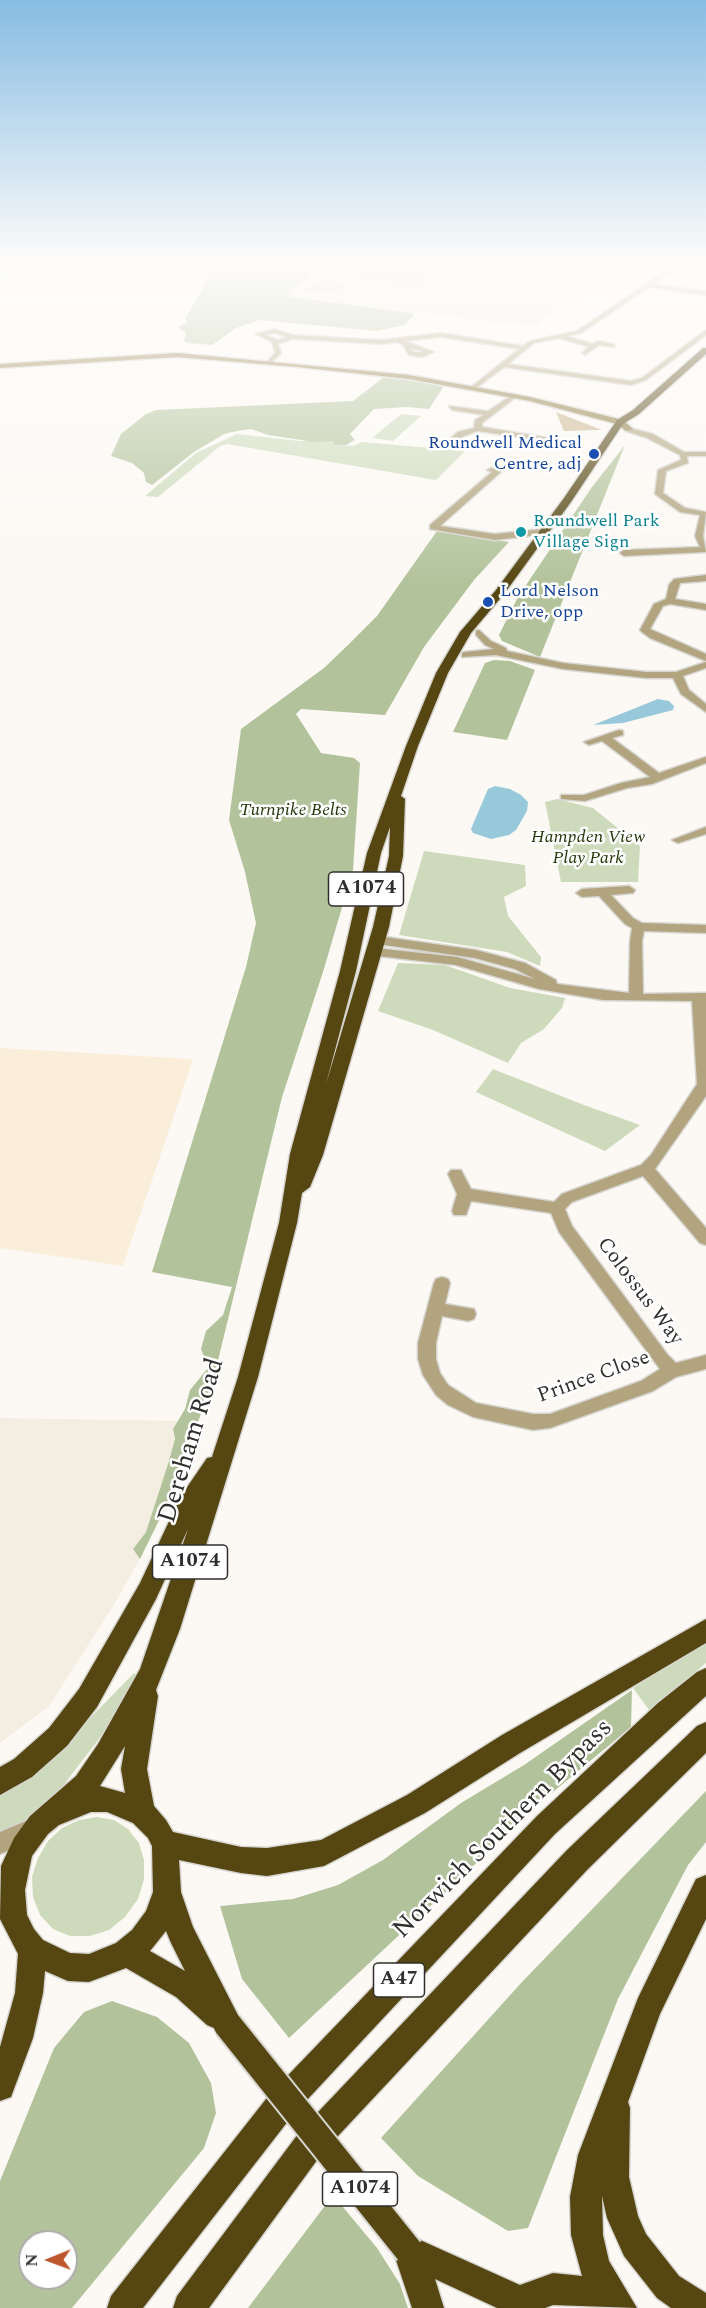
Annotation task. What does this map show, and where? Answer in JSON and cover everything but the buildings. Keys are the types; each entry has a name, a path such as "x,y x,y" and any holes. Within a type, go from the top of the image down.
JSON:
{"highway":[{"name":"Dereham Road","path":"142,1813 134,1769 137,1737 150,1677 228,1446 288,1222 299,1154 354,944 374,853 412,746 434,700 442,673 466,632 500,592 617,426 685,369"},
{"name":"Dereham Road","path":"587,470 627,431 638,416 636,412"},
{"path":"617,426 627,431"},
{"name":"Dereham Road","path":"434,700 465,656 500,592"},
{"name":"Dereham Road","path":"288,1222 314,1155 376,946 396,856 398,787"},
{"path":"354,944 376,946"},
{"path":"0,1782 23,1768 58,1737 88,1698 148,1592 189,1503 228,1446"},
{"path":"165,1844 242,1860 267,1862 324,1853 416,1804 511,1744 706,1630"},
{"name":"Dereham Road","path":"33,1950 7,1912 15,1866 23,1847 47,1819 85,1785 107,1753 150,1677"},
{"name":"Norwich Southern Bypass","path":"123,2308 281,2106 546,1825 668,1712 706,1680"},
{"name":"A47","path":"189,2308 312,2141 577,1860 706,1736"},
{"name":"Dereham Road","path":"47,1819 91,1799 107,1799 142,1813 157,1829 165,1844"},
{"name":"A1074","path":"165,1844 167,1892 181,1933 228,2025"},
{"path":"621,2308 595,2268 587,2235 586,2196 593,2155 648,2008 706,1889"},
{"name":"A1074","path":"33,1950 68,1967 89,1968 107,1963 126,1953 141,1940 157,1920 167,1892"},
{"path":"0,2086 18,2038 29,1993 33,1950"},
{"name":"A1074","path":"126,1953 186,1986 228,2025 409,2251 428,2308"},
{"path":"616,2091 613,2177 623,2218 635,2245 653,2270 668,2287 700,2308"},
{"name":"A1074","path":"409,2251 516,2305 553,2289 589,2293 615,2308"}],"street":[{"path":"331,369 388,374 514,396 581,412 617,426"},
{"path":"473,388 498,369"},
{"path":"526,369 620,384 644,379 658,369"},
{"path":"478,429 478,422 487,413 514,396"},
{"path":"452,408 487,413"},
{"path":"469,442 452,441 461,434 478,429 532,435 549,440"},
{"path":"627,431 655,440 683,454 706,454"},
{"path":"624,553 705,549 699,536 705,514 683,510 659,494 662,470 685,461 683,454"},
{"path":"499,471 433,527 490,537 543,532"},
{"path":"517,535 534,545"},
{"path":"637,542 643,552"},
{"path":"670,601 673,585 677,582 706,578"},
{"path":"706,607 670,601 659,604 645,630 653,636 706,658"},
{"path":"479,633 488,643 512,655"},
{"path":"465,656 485,651 595,670 646,675 677,675 706,665"},
{"path":"677,675 685,692 706,709"},
{"path":"589,742 620,733"},
{"path":"603,737 659,778"},
{"path":"565,797 585,798 659,778 677,768 706,760"},
{"path":"585,798 596,807"},
{"path":"678,840 703,835"},
{"path":"582,893 629,890"},
{"path":"603,893 629,921 639,927 706,929"},
{"path":"636,998 636,941 639,927"},
{"path":"376,946 457,961 540,985 603,996 636,998 702,996 704,1084 700,1095 656,1159 646,1169 567,1198 557,1208 465,1194"},
{"path":"646,1169 706,1239"},
{"path":"456,1174 465,1194 460,1211"},
{"name":"Colossus Way","path":"557,1208 565,1228 660,1359 672,1370 689,1368 706,1362"},
{"name":"Prince Close","path":"442,1283 427,1343 428,1359 432,1375 442,1390 454,1400 473,1410 533,1422 550,1421 647,1386 672,1370"},
{"path":"437,1309 468,1314"},
{"path":"0,1843 47,1819"}],"shaded area":[{"path":"0,1048 193,1059 123,1266 0,1248"},
{"path":"0,1418 178,1421 173,1429 174,1442 146,1532 133,1549 140,1559 112,1608 49,1706 0,1743"}],"green space":[{"path":"384,377 444,386 429,409 406,407 374,409 350,434 355,440 346,445 335,445 333,441 314,442 268,435 251,429 237,431 224,434 194,452 152,485 146,482 144,473 132,463 111,456 121,434 146,414 156,410 353,401"},
{"path":"401,414 421,416 393,441 372,438"},
{"path":"237,434 300,441 333,441 335,445 353,446 362,442 465,451 436,480 227,444 219,447 158,497 145,496 196,453"},
{"path":"625,445 540,657 502,641 499,635 518,597 592,487"},
{"name":"Turnpike Belts","path":"437,531 509,542 474,580 424,647 385,715 301,709 296,714 321,753 354,758 360,763 353,870 323,972 282,1097 214,1377 173,1492 140,1559 133,1549 146,1532 175,1439 173,1429 185,1409 190,1390 208,1368 201,1349 206,1331 223,1315 232,1287 152,1272 246,967 256,923 245,872 229,820 241,729 324,668 377,616"},
{"path":"494,660 510,661 535,670 507,740 453,732 485,663"},
{"name":"Hampden View Play Park","path":"557,799 593,808 640,846 638,882 561,882 545,802"},
{"path":"424,851 525,865 526,886 504,897 508,916 541,957 540,966 507,952 399,935"},
{"path":"398,963 445,965 510,988 565,998 562,1008 544,1029 521,1043 508,1063 433,1030 378,1011"},
{"path":"493,1069 640,1125 605,1151 476,1092"},
{"path":"706,1641 706,1663 649,1710 633,1688"},
{"path":"134,1673 137,1676 108,1727 37,1820 0,1833 0,1791 58,1751"},
{"path":"632,1690 631,1727 547,1797 289,2038 242,1979 220,1906 293,1899 338,1885 383,1860 461,1803 524,1765"},
{"path":"706,1791 706,1842 688,1865 618,1999 528,2228 508,2231 418,2176 381,2138 522,1982"},
{"path":"97,1817 114,1820 128,1829 139,1843 144,1860 144,1879 138,1899 125,1917 109,1930 90,1936 70,1936 53,1929 40,1915 33,1897 32,1877 38,1858 48,1841 62,1828 79,1820"},
{"path":"112,2001 157,2017 189,2043 211,2083 216,2113 204,2148 72,2308 0,2308 0,2181 54,2048 84,2012"},
{"path":"333,2195 377,2248 400,2284 408,2308 248,2308"}],"water":[{"path":"658,699 669,701 674,706 673,710 623,723 593,725"},
{"path":"495,786 510,789 528,802 527,811 516,830 509,835 491,839 473,833 471,829 488,789"}],"place":[{"name":"Roundwell Medical Centre, adj","path":"594,454"},
{"name":"Roundwell Park Village Sign","path":"521,532"},
{"name":"Lord Nelson Drive, opp","path":"488,602"}]}
